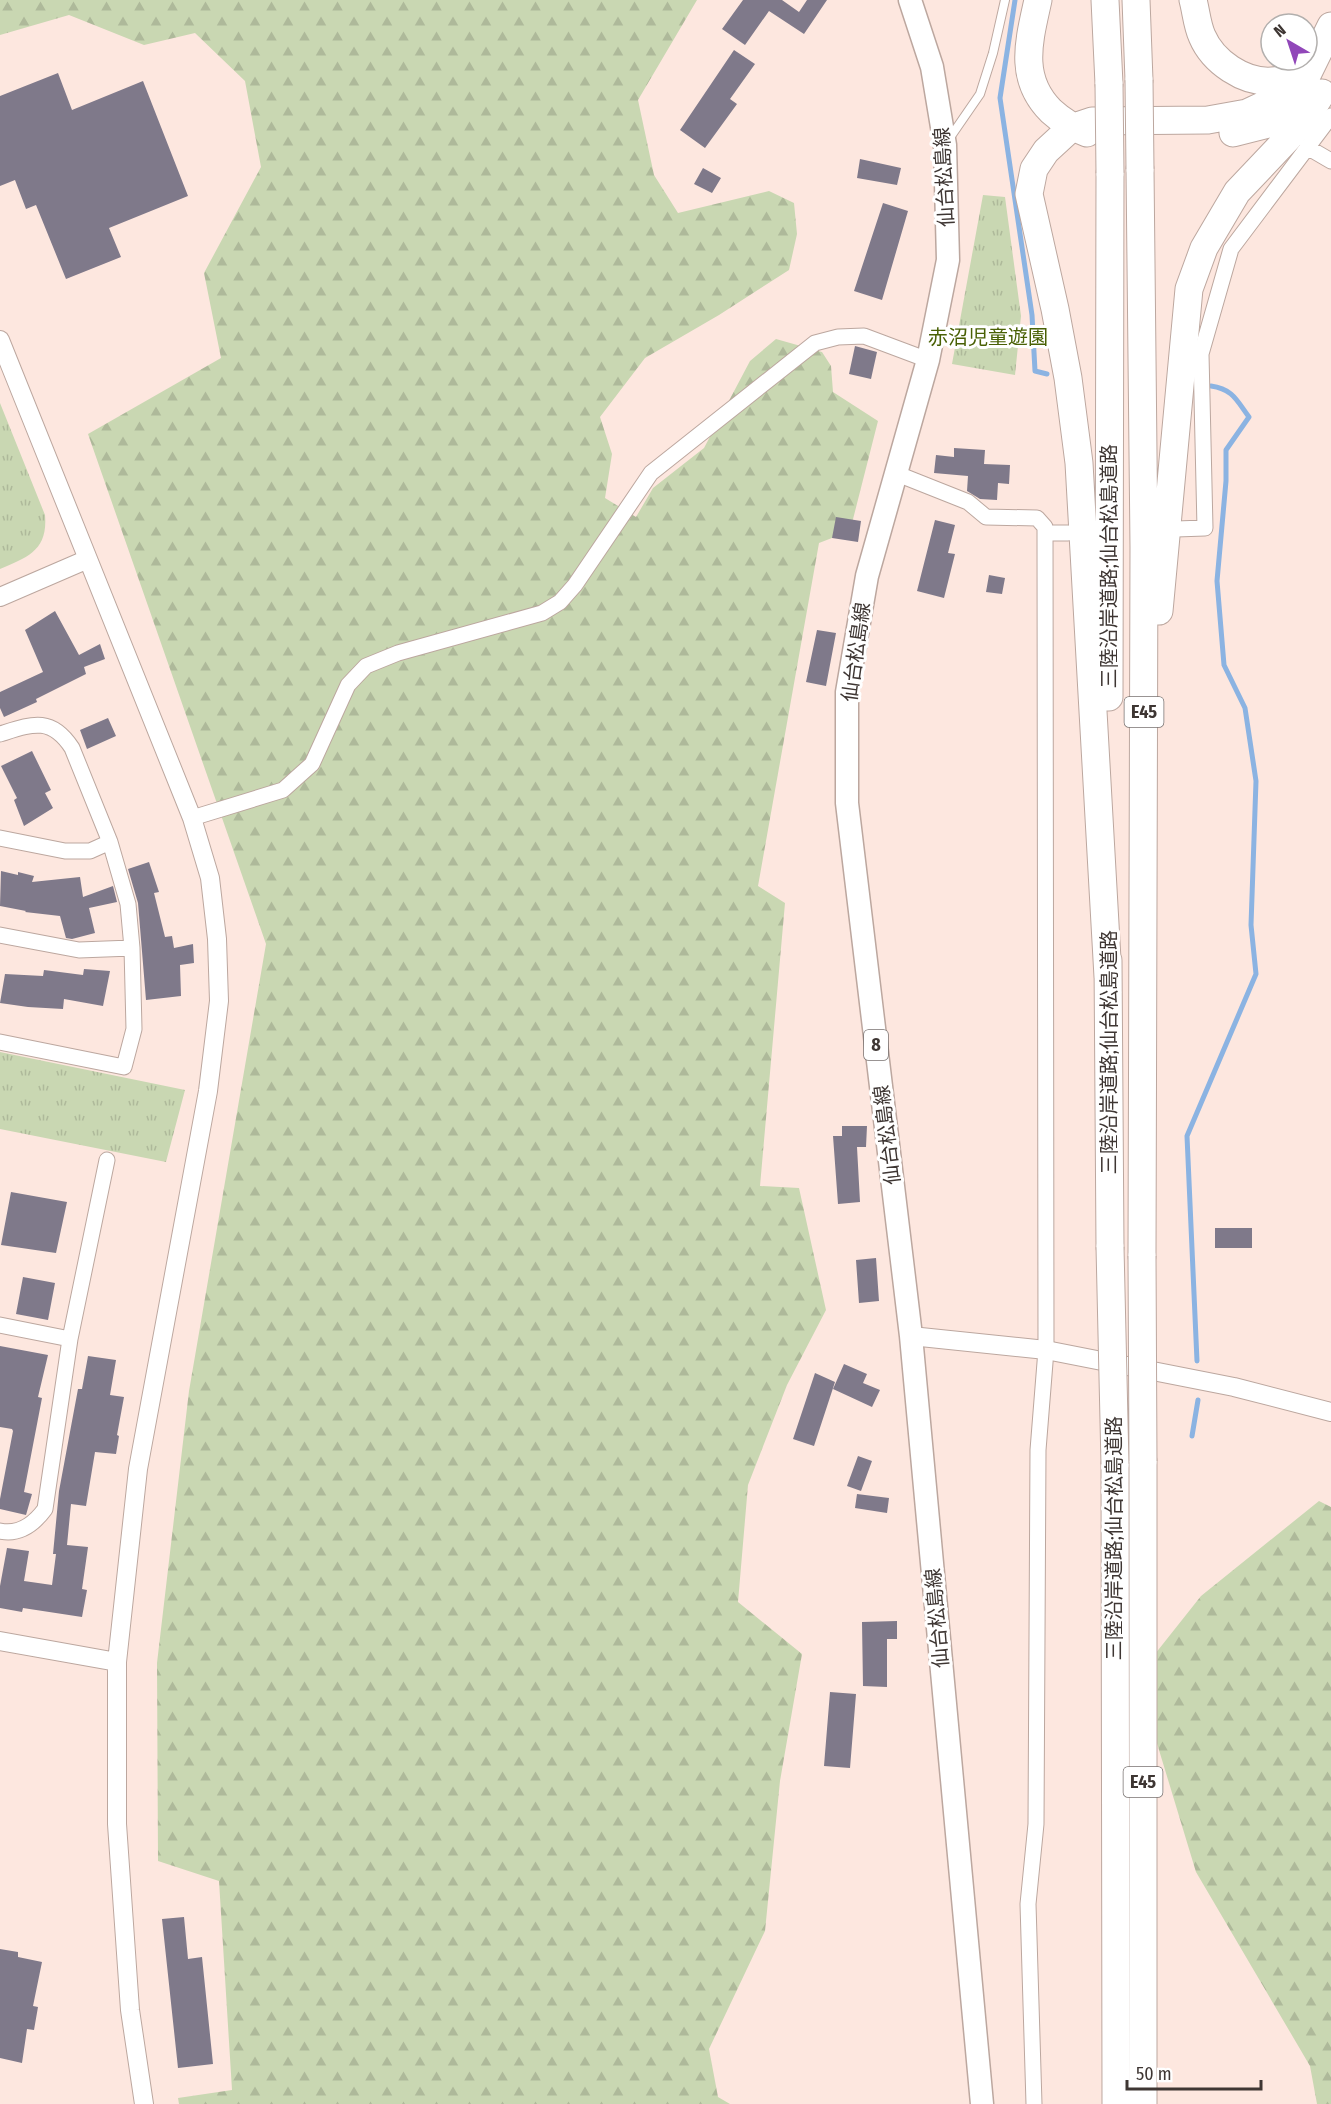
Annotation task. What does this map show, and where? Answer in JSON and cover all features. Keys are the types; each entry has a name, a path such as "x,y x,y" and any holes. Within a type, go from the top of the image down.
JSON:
{"highway":[{"path":"1038,0 1029,42 1029,68 1033,86 1042,101 1071,128 1094,136 1213,137 1280,121 1323,91"},
{"name":"三陸沿岸道路;仙台松島道路","path":"1105,0 1110,173 1108,976 1110,1247 1115,1464 1116,2104"},
{"name":"三陸沿岸道路;仙台松島道路","path":"1136,0 1139,80 1144,547 1143,2104"},
{"path":"1193,0 1202,36 1228,67 1244,76 1323,91"},
{"path":"1144,762 1189,289 1204,248 1237,192 1291,135 1308,115 1323,91 1331,26"},
{"path":"1071,128 1046,151 1034,169 1029,194 1068,378 1079,463 1108,976"}],"main road":[{"name":"仙台松島線","path":"909,0 932,67 945,145 948,260 928,360 867,576 847,692 847,803 910,1336 982,2104"}],"street":[{"path":"1176,529 1205,528 1201,354 1231,249 1307,147 1323,91"},
{"path":"1307,147 1331,161"},
{"path":"192,818 283,790 312,764 348,685 366,666 398,653 542,613 560,602 575,585 651,473 815,343 838,337 864,336 928,360"},
{"path":"0,340 192,818 210,878 217,939 219,1001 208,1091 138,1468 117,1662 117,1824 130,2010 144,2104"},
{"path":"895,473 968,502 986,517 1037,518 1045,527 1046,1350 1038,1450 1036,1824 1028,1904 1034,2104"},
{"path":"1045,533 1068,533"},
{"path":"0,597 88,559"},
{"path":"0,734 37,724 50,726 63,734 72,747 110,842 128,904 132,948 134,1029 124,1067 0,1042"},
{"path":"0,838 65,851 90,851 110,842"},
{"path":"0,936 79,950 132,948"},
{"path":"0,1531 10,1533 23,1529 37,1519 45,1509 70,1340 107,1160"},
{"path":"0,1325 70,1340"},
{"path":"910,1336 1046,1350 1234,1387 1331,1412"},
{"path":"0,1641 117,1662"}],"lane":[{"path":"945,145 980,94 993,53 1005,0"}],"green space":[{"path":"0,0 697,0 638,100 654,175 678,213 769,191 794,203 797,234 789,270 719,315 645,358 600,417 612,454 605,498 636,517 653,488 704,448 750,361 776,339 822,352 831,366 833,392 878,421 850,531 819,543 758,886 785,903 760,1186 799,1188 826,1310 787,1385 748,1485 738,1602 802,1654 780,1781 765,1931 709,2049 718,2097 730,2104 179,2104 178,2098 232,2090 219,1881 158,1861 157,1663 189,1391 266,944 88,434 221,358 204,273 261,167 245,81 195,33 144,45 69,15 0,35"},
{"name":"赤沼児童遊園","path":"983,195 1005,197 1021,316 1015,375 952,364"},
{"path":"0,403 45,515 45,527 43,537 34,551 0,569"},
{"path":"0,1052 185,1090 166,1162 0,1129"},
{"path":"1319,1501 1331,1507 1331,2104 1317,2104 1310,2066 1196,1872 1149,1717 1155,1654 1201,1596"}],"building":[{"path":"743,0 782,0 799,12 807,0 827,0 804,34 769,11 745,45 722,29"},
{"path":"734,50 755,64 730,99 737,104 705,148 680,130"},
{"path":"58,73 72,110 143,81 188,196 109,228 121,257 66,279 36,205 26,209 15,180 0,186 0,96"},
{"path":"860,159 901,168 897,185 857,178"},
{"path":"703,168 721,178 712,193 694,184"},
{"path":"883,203 908,211 882,300 854,291"},
{"path":"855,346 877,352 871,379 849,374"},
{"path":"954,448 985,450 984,464 1010,465 1009,484 998,483 997,500 980,499 967,491 968,476 934,473 936,455 954,457"},
{"path":"836,517 861,521 858,542 832,538"},
{"path":"935,520 955,525 948,553 955,554 944,598 917,591"},
{"path":"989,575 1005,578 1002,594 986,592"},
{"path":"55,611 79,655 100,644 105,659 84,667 86,674 36,699 37,702 4,717 0,708 0,692 43,672 25,630"},
{"path":"817,630 836,633 826,686 806,682"},
{"path":"108,718 116,736 87,749 80,730"},
{"path":"32,751 51,790 45,793 53,808 24,826 14,800 17,798 1,766"},
{"path":"149,862 159,892 154,893 165,937 172,936 174,948 193,944 194,963 180,965 181,996 146,1000 138,903 128,869"},
{"path":"1,871 34,876 32,882 80,877 83,897 113,886 117,902 89,908 95,933 72,939 66,938 60,916 25,912 0,906"},
{"path":"84,969 110,971 103,1006 64,999 63,1009 0,1003 5,974 43,976 44,970 83,975"},
{"path":"842,1126 867,1126 866,1147 857,1147 860,1202 838,1204 833,1136 842,1136"},
{"path":"11,1192 67,1202 56,1253 1,1245"},
{"path":"1215,1228 1252,1228 1252,1248 1215,1248"},
{"path":"876,1258 879,1301 859,1303 856,1260"},
{"path":"23,1277 55,1283 48,1320 16,1314"},
{"path":"0,1346 48,1355 38,1397 42,1398 24,1492 32,1494 26,1515 0,1509 13,1431 0,1427"},
{"path":"88,1356 116,1360 110,1395 124,1397 116,1454 95,1452 86,1506 71,1504 67,1545 88,1547 82,1589 87,1590 82,1617 23,1608 22,1612 0,1608 0,1586 7,1548 29,1551 24,1581 52,1585 59,1491 78,1389 82,1389"},
{"path":"844,1364 867,1374 863,1383 880,1390 872,1407 833,1389"},
{"path":"815,1373 835,1382 814,1446 793,1439"},
{"path":"858,1456 872,1461 861,1491 847,1486"},
{"path":"857,1494 889,1498 887,1513 855,1508"},
{"path":"897,1621 897,1639 887,1639 887,1687 863,1686 862,1622"},
{"path":"830,1692 856,1694 850,1768 824,1766"},
{"path":"184,1917 188,1959 202,1957 213,2064 178,2068 162,1919"},
{"path":"0,1949 18,1952 18,1957 42,1962 33,2006 38,2007 34,2030 27,2029 22,2063 0,2058"}],"waterway":[{"path":"1015,0 1000,98 1032,315 1035,371 1047,374"},
{"path":"1197,1361 1187,1136 1256,974 1251,925 1256,781 1245,708 1224,665 1217,581 1226,481 1226,450 1249,417 1230,393 1211,386"},
{"path":"1192,1436 1198,1400"}]}
